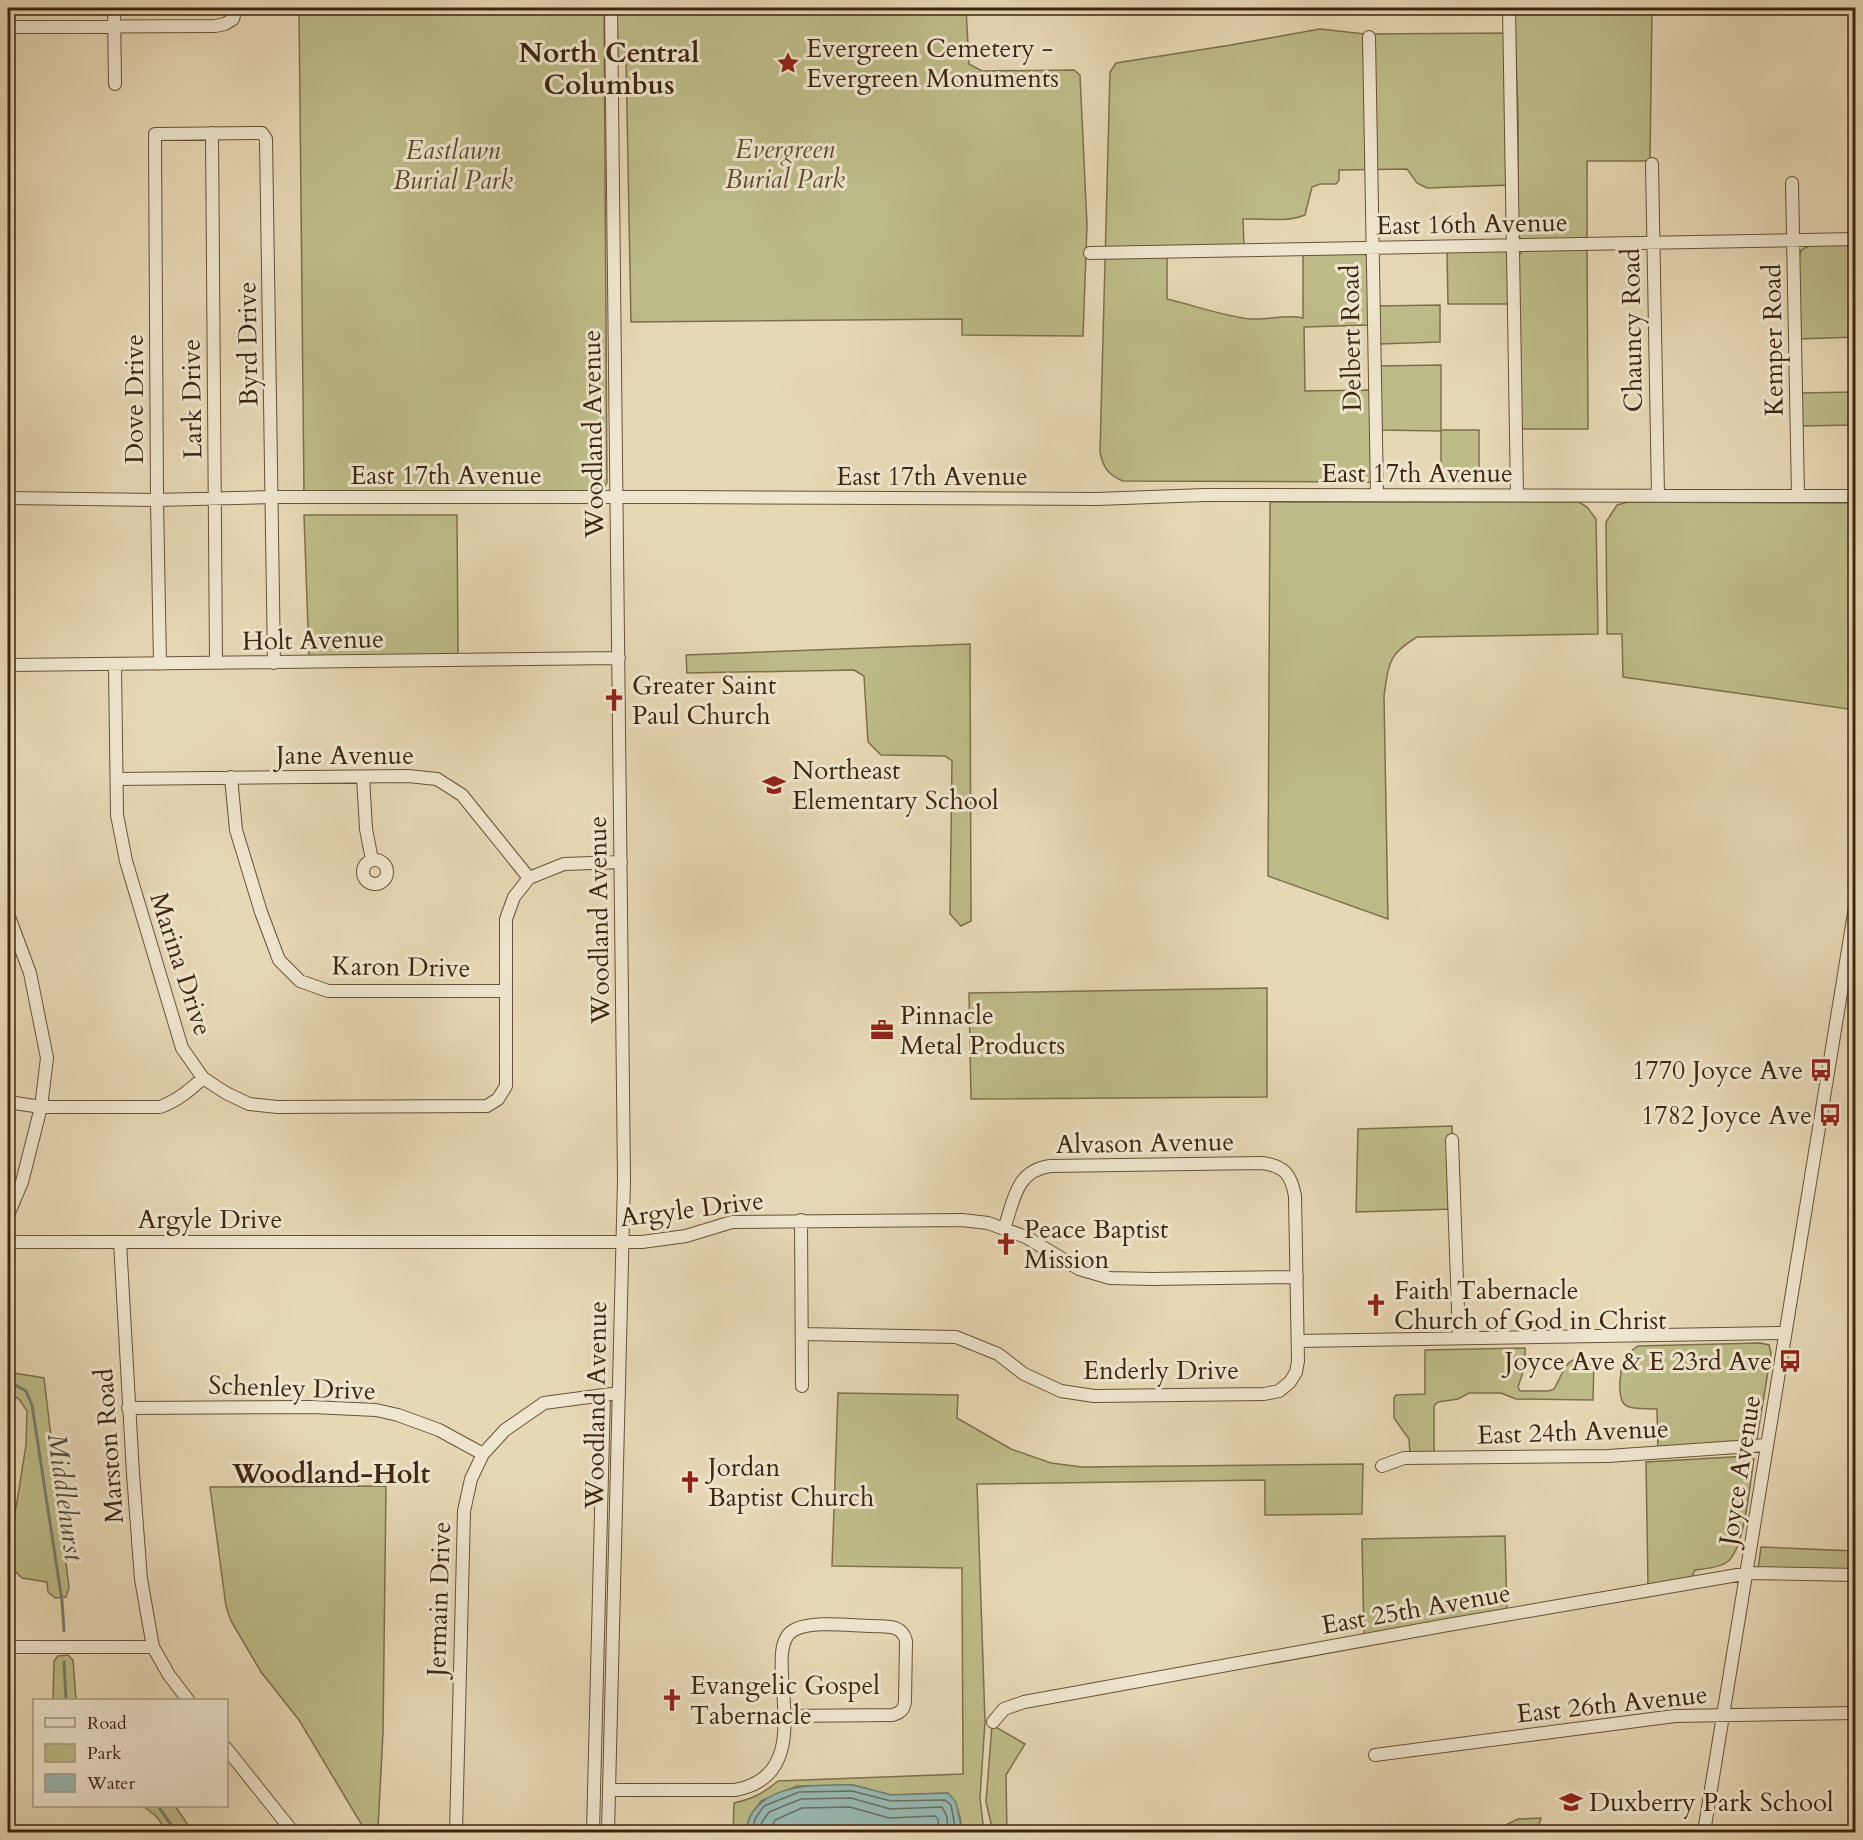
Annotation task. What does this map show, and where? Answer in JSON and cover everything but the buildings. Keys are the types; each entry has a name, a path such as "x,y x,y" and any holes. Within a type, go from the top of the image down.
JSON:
{"street":[{"path":"114,8 115,84"},
{"name":"Woodland Avenue","path":"608,1833 619,1393 624,1048 611,8"},
{"path":"1509,8 1517,495"},
{"path":"8,27 215,26 233,19 236,9"},
{"name":"Delbert Road","path":"1369,37 1377,495"},
{"name":"Byrd Drive","path":"155,134 262,133 266,139 274,663"},
{"name":"Dove Drive","path":"155,134 160,664"},
{"name":"Lark Drive","path":"212,134 216,663"},
{"name":"Chauncy Road","path":"1652,164 1658,495"},
{"name":"Kemper Road","path":"1792,183 1798,495"},
{"name":"East 16th Avenue","path":"1090,253 1856,239"},
{"name":"East 17th Avenue","path":"8,498 157,500 272,497 1097,499 1204,495 1856,496"},
{"name":"Holt Avenue","path":"8,665 619,658"},
{"name":"Marina Drive","path":"115,665 117,815 126,861 182,1048 203,1078 249,1104 277,1107 487,1106 498,1099 506,1086 506,991"},
{"name":"Jane Avenue","path":"117,779 408,776 437,779 462,795 529,878"},
{"name":"Karon Drive","path":"231,777 236,830 261,912 279,960 300,981 328,991 506,991"},
{"path":"363,777 366,829 372,860"},
{"path":"506,991 506,920 514,897 529,878 564,864 621,862"},
{"name":"Joyce Avenue","path":"1704,1833 1856,901"},
{"path":"8,914 30,973 47,1058 41,1107 22,1182 8,1215"},
{"path":"8,1102 41,1107 160,1107 191,1090 203,1078"},
{"path":"1452,1140 1459,1338"},
{"name":"Alvason Avenue","path":"1004,1229 1019,1185 1027,1174 1037,1168 1262,1163 1276,1165 1287,1173 1293,1184 1297,1277"},
{"path":"801,1220 802,1386"},
{"name":"Argyle Drive","path":"8,1242 642,1242 686,1236 732,1222 962,1220 988,1223 1004,1229 1026,1238 1079,1269 1110,1278 1297,1277"},
{"name":"Marston Road","path":"120,1242 128,1408 141,1579 153,1647 187,1699"},
{"path":"1297,1277 1298,1341 1784,1333"},
{"name":"Enderly Drive","path":"802,1334 956,1337 998,1354 1024,1374 1061,1391 1094,1395 1279,1391 1290,1382 1296,1372 1298,1341"},
{"name":"Jermain Drive","path":"456,1833 464,1511 471,1479 483,1454 505,1430 544,1403 619,1393"},
{"path":"593,1833 604,1395"},
{"name":"Schenley Drive","path":"128,1408 312,1407 376,1410 398,1415 439,1430 483,1454"},
{"name":"East 24th Avenue","path":"1382,1466 1404,1458 1608,1456 1766,1445"},
{"name":"East 25th Avenue","path":"993,1722 1005,1709 1024,1702 1442,1626 1746,1574 1856,1575"},
{"path":"609,1790 735,1790 758,1783 772,1770 781,1753 784,1716 783,1656 788,1634 795,1629 815,1626 900,1629 906,1641 904,1709 900,1713 893,1715 784,1716"},
{"path":"8,1647 153,1647"},
{"name":"East 26th Avenue","path":"1375,1755 1675,1716 1856,1713"},
{"path":"228,1751 293,1833"}],"green space":[{"name":"Eastlawn Burial Park","path":"299,8 604,8 607,482 604,489 592,493 304,492"},
{"name":"Evergreen Burial Park","path":"617,8 966,8 969,64 982,71 1074,70 1080,75 1087,225 1083,336 962,335 962,319 631,322 626,59 618,59"},
{"path":"1514,8 1652,8 1650,161 1587,161 1587,239 1522,240 1518,236 1518,112"},
{"path":"1320,29 1365,34 1506,33 1510,185 1427,188 1417,183 1407,169 1339,170 1339,180 1336,184 1320,184 1312,187 1305,215 1282,220 1243,219 1244,246 1167,255 1167,299 1231,316 1258,319 1303,318 1303,254 1361,253 1366,255 1369,261 1371,325 1304,327 1305,391 1373,390 1372,482 1123,481 1107,470 1100,452 1110,72 1116,63"},
{"path":"1812,244 1846,244 1855,257 1855,337 1799,339 1797,265 1801,250"},
{"path":"1587,247 1588,429 1519,429 1517,258 1522,251"},
{"path":"1502,250 1509,252 1511,304 1448,304 1447,253"},
{"path":"1440,305 1440,342 1378,344 1377,306"},
{"path":"1441,365 1441,430 1479,430 1479,481 1441,481 1441,431 1379,430 1378,366"},
{"path":"1855,392 1855,425 1802,426 1801,393"},
{"path":"1270,502 1579,502 1587,507 1596,519 1598,634 1417,637 1400,649 1391,661 1384,696 1388,919 1268,876"},
{"path":"1628,502 1855,503 1855,710 1623,677 1622,634 1607,634 1606,522 1617,505"},
{"path":"304,515 457,515 458,655 309,657"},
{"path":"970,644 971,921 961,926 950,914 952,761 945,756 881,755 868,742 864,676 854,670 687,673 686,655"},
{"path":"1267,988 1267,1097 971,1099 969,993"},
{"path":"1452,1126 1454,1209 1356,1212 1358,1129"},
{"path":"1760,1343 1769,1345 1771,1353 1757,1439 1747,1445 1658,1451 1657,1409 1630,1407 1623,1403 1620,1383 1624,1356 1638,1346"},
{"path":"1525,1348 1525,1366 1518,1387 1520,1391 1554,1389 1565,1368 1572,1361 1584,1358 1594,1359 1593,1400 1516,1399 1501,1393 1469,1393 1458,1399 1438,1402 1434,1406 1434,1453 1410,1454 1409,1439 1394,1418 1394,1398 1396,1395 1425,1394 1425,1350"},
{"path":"8,1372 44,1378 69,1588 66,1597 55,1598 48,1592 47,1582 22,1578 14,1570 11,1539 26,1445 27,1411 19,1399 8,1393"},
{"path":"838,1393 958,1395 957,1418 1011,1449 1051,1463 1082,1467 1363,1464 1362,1514 1265,1515 1265,1480 977,1484 985,1721 980,1798 984,1832 961,1832 959,1812 948,1793 891,1795 853,1785 797,1786 761,1801 750,1816 745,1832 733,1832 734,1803 757,1795 778,1781 963,1774 962,1568 832,1566"},
{"path":"1748,1456 1754,1459 1742,1530 1733,1555 1720,1566 1695,1570 1691,1579 1648,1585 1646,1462"},
{"path":"386,1486 383,1733 378,1828 374,1832 366,1832 299,1720 261,1672 231,1621 226,1606 210,1487"},
{"path":"1505,1536 1507,1611 1364,1635 1362,1539"},
{"path":"1761,1547 1855,1551 1855,1570 1758,1569"},
{"path":"68,1655 73,1660 76,1699 53,1699 54,1661 58,1656"},
{"path":"992,1725 1025,1744 1006,1775 1007,1832 993,1832 986,1802"},
{"path":"144,1807 176,1807 193,1832 167,1832 157,1817"},
{"path":"1541,1818 1537,1832 1491,1832 1518,1819"}],"water":[{"path":"853,1785 891,1795 948,1793 956,1802 962,1831 745,1832 751,1815 759,1804 770,1796 811,1786"}],"waterway":[{"name":"Middlehurst","path":"8,1381 26,1391 32,1405 62,1601 64,1631"},
{"name":"Middlehurst","path":"64,1662 66,1699"},
{"name":"Middlehurst","path":"159,1807 176,1832"}],"place":[{"name":"Evergreen Cemetery - Evergreen Monuments","path":"788,63"},
{"name":"Greater Saint Paul Church","path":"614,700"},
{"name":"Northeast Elementary School","path":"774,785"},
{"name":"Pinnacle Metal Products","path":"882,1030"},
{"name":"1770 Joyce Ave","path":"1821,1070"},
{"name":"1782 Joyce Ave","path":"1830,1115"},
{"name":"Peace Baptist Mission","path":"1006,1244"},
{"name":"Faith Tabernacle Church of God in Christ","path":"1376,1305"},
{"name":"Joyce Ave & E 23rd Ave","path":"1790,1361"},
{"name":"Jordan Baptist Church","path":"690,1482"},
{"name":"Evangelic Gospel Tabernacle","path":"672,1700"},
{"name":"Duxberry Park School","path":"1571,1802"}],"district":[{"name":"North Central Columbus","path":"609,69"},
{"name":"Woodland-Holt","path":"331,1474"}]}
